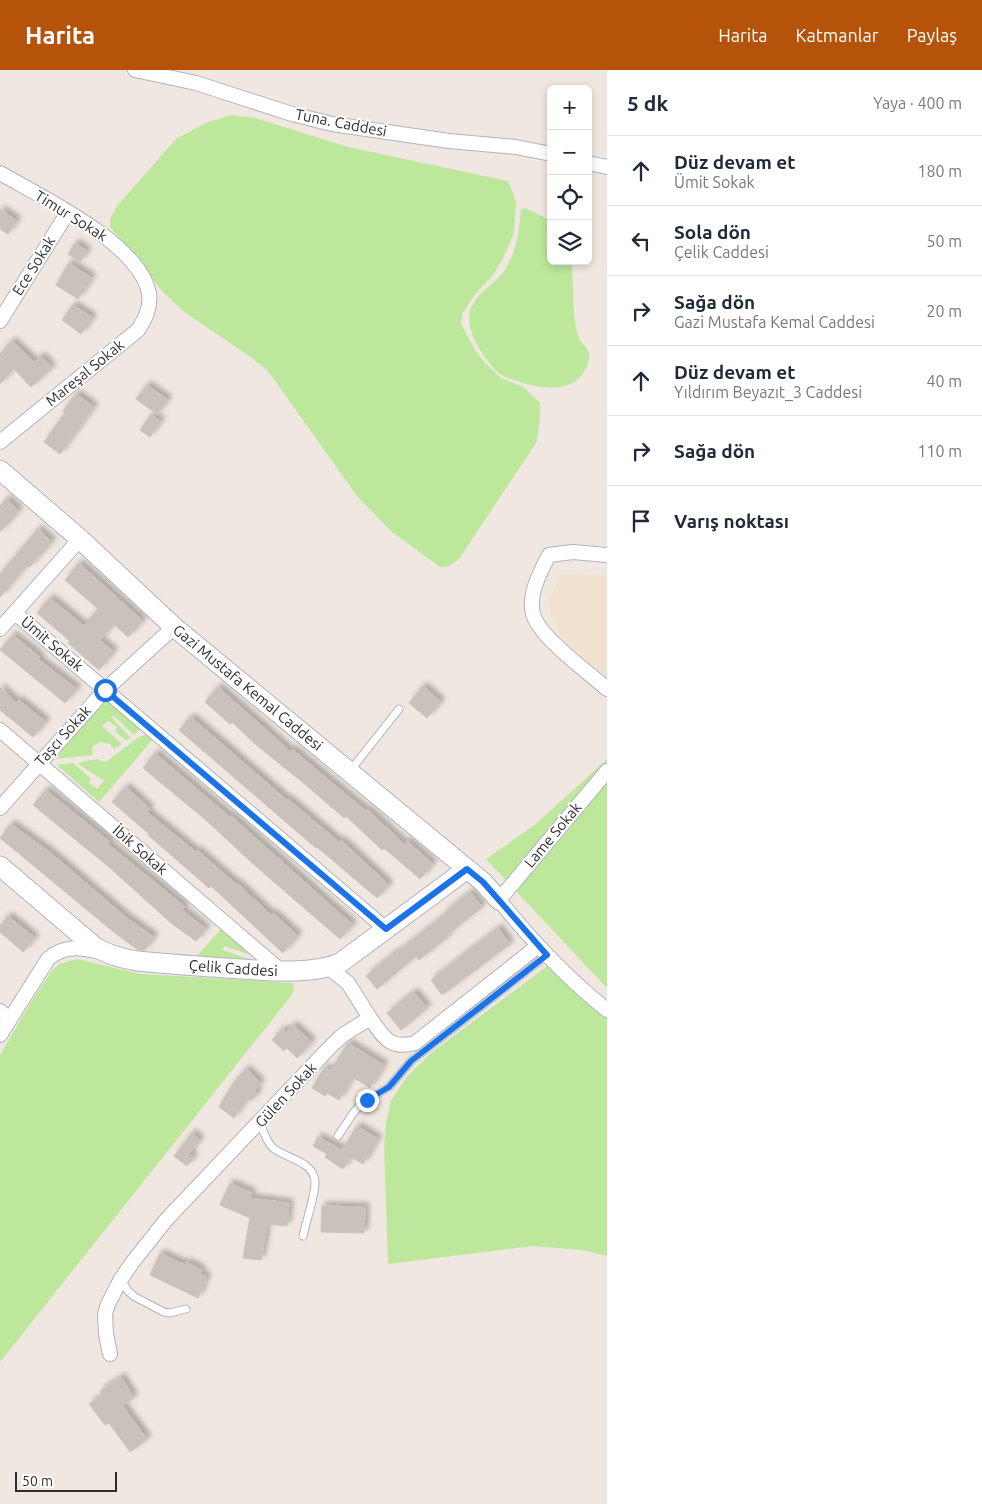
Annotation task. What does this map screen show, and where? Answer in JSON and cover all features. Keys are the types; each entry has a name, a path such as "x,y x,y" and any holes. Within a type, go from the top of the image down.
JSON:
{"street":[{"name":"Tuna. Caddesi","path":"135,70 196,83 292,114 332,124 449,141 516,147 547,153"},
{"path":"592,164 607,167"},
{"name":"Timur Sokak","path":"0,173 106,236 134,264 149,293"},
{"name":"Ece Sokak","path":"0,321 68,212"},
{"name":"Mareşal Sokak","path":"0,442 138,330 148,311 149,293"},
{"name":"Gazi Mustafa Kemal Caddesi","path":"2,475 80,540 174,627 483,882 499,900"},
{"path":"0,629 80,540"},
{"path":"607,555 573,552 549,555 534,592 533,613 539,628 607,689"},
{"name":"Ümit Sokak","path":"15,613 386,929"},
{"name":"Taşcı Sokak","path":"0,808 105,690 174,627"},
{"name":"İbik Sokak","path":"0,730 280,970"},
{"name":"Lame Sokak","path":"499,900 607,771"},
{"name":"Çelik Caddesi","path":"0,866 95,947 121,959 138,962 268,971 314,970 329,968 340,963 467,869"},
{"path":"499,900 542,951 587,994 607,1010"},
{"path":"0,1035 5,1015 52,954 64,948 72,947 104,952"},
{"path":"329,968 348,983 386,1040 404,1046 415,1043 542,951"},
{"name":"Gülen Sokak","path":"110,1354 105,1314 108,1304 121,1279 166,1220 333,1044 343,1035 370,1018"}],"lane":[{"path":"350,771 399,709"},
{"path":"338,1136 361,1104 389,1087 411,1061 542,951"},
{"path":"260,1123 267,1140 273,1148 307,1166 313,1173 314,1189 303,1236"},
{"path":"121,1279 128,1291 164,1312 170,1313 186,1308"}],"shaded area":[{"path":"561,574 607,576 607,678 562,637 551,618 549,599"}],"green space":[{"path":"231,115 255,118 348,147 508,181 516,201 514,233 493,275 476,293 462,314 461,324 475,350 485,363 501,378 523,387 540,403 539,428 536,443 459,559 449,566 440,567 392,532 357,496 268,371 183,311 163,292 110,227 110,219 117,206 176,139 206,123"},
{"path":"525,208 547,219 547,265 571,265 576,327 579,339 589,352 589,359 585,371 578,379 560,387 528,384 503,376 482,353 471,332 469,315 476,299 503,273 514,252 521,210"},
{"path":"101,703 111,704 140,729 134,735 114,716 111,717 130,737 127,741 115,731 117,727 108,721 102,726 122,744 114,749 110,744 100,742 92,747 93,755 55,759"},
{"path":"149,735 153,739 99,802 57,765 73,763 91,779 89,783 97,789 104,781 77,763 98,759 103,762 107,761 139,737"},
{"path":"607,759 607,988 486,859 536,824"},
{"path":"221,929 251,955 224,946 223,950 250,961 196,957"},
{"path":"77,959 140,974 293,983 294,990 0,1362 0,1055 51,972 59,964"},
{"path":"550,964 607,1017 607,1256 582,1250 533,1246 388,1264 384,1148 386,1122 391,1101 406,1078 431,1053"}],"building":[{"path":"0,209 17,221 8,234 0,229"},
{"path":"75,243 87,251 80,262 68,254"},
{"path":"69,263 92,278 78,299 56,285"},
{"path":"73,305 93,318 81,334 62,320"},
{"path":"12,341 34,362 41,356 52,368 31,387 14,369 0,384 0,354"},
{"path":"147,385 168,400 157,414 136,399"},
{"path":"76,394 94,407 60,454 44,442"},
{"path":"151,415 161,421 150,437 140,430"},
{"path":"7,499 19,511 0,532 0,506"},
{"path":"38,529 52,542 29,567 27,565 0,597 0,574"},
{"path":"79,563 143,621 128,637 114,624 100,640 114,652 99,670 68,643 70,641 37,613 50,598 84,626 98,609 65,580"},
{"path":"13,635 40,657 38,659 77,689 65,703 0,650"},
{"path":"423,686 441,702 427,718 409,703"},
{"path":"0,687 17,703 19,700 46,722 33,737 0,710"},
{"path":"218,687 290,751 292,749 366,811 368,810 404,844 407,841 433,864 420,879 384,848 382,850 346,816 344,818 255,744 232,722 230,724 205,702"},
{"path":"191,717 287,800 339,842 341,840 389,885 377,898 316,848 179,730"},
{"path":"155,753 231,816 353,925 340,939 207,821 143,768"},
{"path":"126,787 150,809 147,812 196,852 197,850 237,883 271,915 273,913 298,936 283,953 211,886 209,888 112,802"},
{"path":"46,790 185,907 182,910 206,929 196,941 171,923 109,867 33,805"},
{"path":"11,824 51,853 127,918 154,937 145,950 138,950 115,933 0,838"},
{"path":"470,892 482,907 419,960 416,956 377,989 366,976 446,914 445,912"},
{"path":"8,916 35,938 23,952 0,932 0,926"},
{"path":"498,928 510,944 442,995 431,980"},
{"path":"414,992 427,1008 401,1030 387,1013"},
{"path":"293,1025 312,1042 297,1058 287,1048 284,1051 272,1040 282,1029 286,1032"},
{"path":"348,1043 384,1065 370,1088 353,1077 339,1100 327,1093 325,1096 312,1088 325,1067 330,1071"},
{"path":"246,1069 261,1083 255,1090 258,1093 251,1101 247,1098 234,1118 219,1107 232,1085"},
{"path":"357,1126 378,1139 363,1164 351,1157 343,1169 325,1157 327,1154 313,1146 318,1137 342,1150"},
{"path":"192,1133 200,1140 189,1154 194,1157 187,1166 174,1156"},
{"path":"230,1183 252,1193 249,1198 289,1203 287,1226 267,1224 261,1260 243,1258 250,1218 220,1205"},
{"path":"322,1206 365,1207 364,1233 321,1232"},
{"path":"160,1253 185,1265 186,1262 202,1270 200,1274 207,1277 198,1298 150,1275"},
{"path":"121,1377 134,1398 122,1405 147,1439 130,1452 109,1423 105,1425 89,1404 103,1395 100,1391"}],"route":[{"path":"105,690 386,929 467,869 483,882 547,955 411,1061 389,1087 367,1100"}]}
